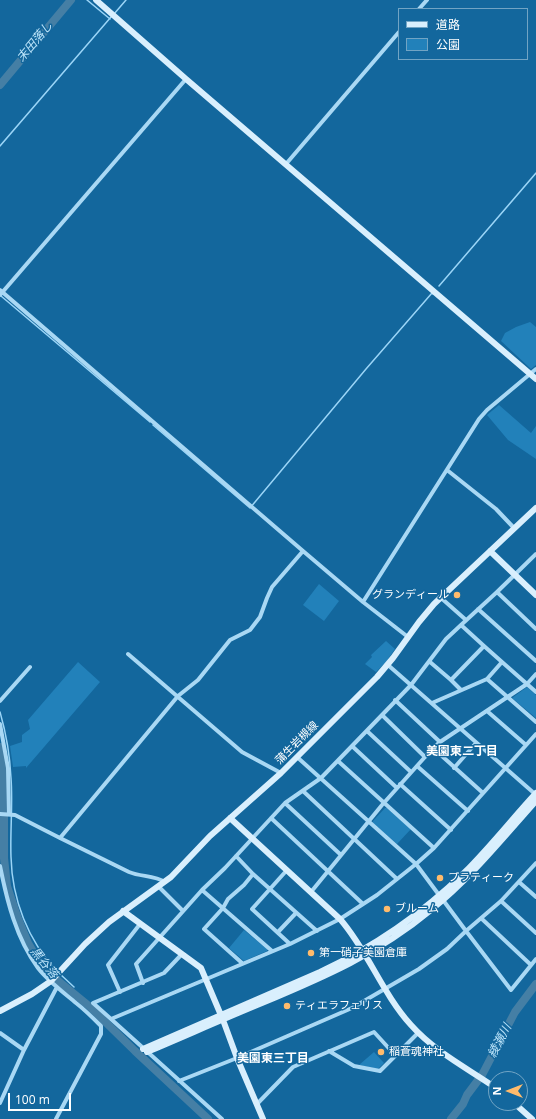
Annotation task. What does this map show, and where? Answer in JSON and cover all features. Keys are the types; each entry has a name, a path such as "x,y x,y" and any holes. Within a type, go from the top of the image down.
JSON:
{"street":[{"path":"96,0 536,379"},
{"path":"420,8 426,0"},
{"path":"286,164 398,33"},
{"path":"186,79 1,292 303,552 408,637"},
{"path":"363,602 479,419 487,410 536,369"},
{"path":"447,470 496,509 514,528"},
{"name":"蒲生岩槻線","path":"0,1011 32,994 53,978 95,935 123,911 165,882 230,818 297,757 388,665 440,597 536,508"},
{"path":"490,551 536,595"},
{"path":"60,838 178,696 198,680 230,640 250,630 260,617 272,587 303,552"},
{"path":"143,983 136,964 202,890 285,803 321,778 338,761 411,685 446,639 536,555"},
{"path":"496,592 536,629"},
{"path":"440,597 466,620"},
{"path":"478,608 536,661"},
{"path":"462,625 536,692"},
{"path":"451,680 484,646"},
{"path":"128,654 242,752 281,773"},
{"path":"430,662 461,690"},
{"path":"432,703 487,679 502,662"},
{"path":"388,665 536,794 441,898"},
{"path":"0,701 30,667"},
{"path":"311,892 384,802 433,748 527,684 536,674"},
{"path":"487,679 536,722"},
{"path":"395,700 440,742"},
{"path":"488,711 526,745"},
{"path":"382,715 425,757"},
{"path":"0,724 8,768 8,814"},
{"path":"367,731 411,772"},
{"path":"111,1019 290,944 340,919 363,904 397,880 434,848 536,734"},
{"path":"454,768 476,743"},
{"path":"352,746 451,830"},
{"path":"433,748 483,793"},
{"path":"297,757 416,864 511,990 536,959"},
{"path":"338,761 434,848"},
{"path":"417,766 468,811"},
{"path":"303,791 397,880"},
{"path":"145,1050 222,1017 322,978 405,930 478,866 536,802"},
{"path":"285,803 341,855"},
{"path":"0,814 14,814 133,874 154,877 165,882"},
{"path":"230,818 340,919 352,933 398,1010 418,1033 434,1047 488,1082"},
{"path":"271,818 363,904"},
{"path":"236,856 253,874 317,931"},
{"path":"179,1081 352,1008 385,990 426,964 482,919 501,902 536,863"},
{"path":"0,866 5,891 23,944 39,969 53,978 57,987 101,1026 101,1034 56,1119"},
{"path":"287,870 252,908 290,944"},
{"path":"242,963 204,929 223,908 228,899 244,885 253,874"},
{"path":"519,882 536,897"},
{"path":"159,887 183,911"},
{"path":"202,890 272,951"},
{"path":"501,902 536,933"},
{"path":"123,911 201,968 222,1017 236,1058 263,1119"},
{"path":"278,932 296,913"},
{"path":"482,919 532,965"},
{"path":"120,992 108,964 140,924"},
{"path":"182,954 164,974 93,1003 222,1119"},
{"path":"0,1103 24,1050 57,987"},
{"path":"257,1104 293,1067 374,1032 395,1055"},
{"path":"0,1033 24,1050"},
{"path":"329,1051 354,1066 380,1071 418,1033"},
{"path":"523,1111 532,1119"}],"green space":[{"path":"530,322 536,327 536,365 531,369 501,341 505,333"},
{"path":"499,405 531,433 536,426 536,459 508,440 487,415"},
{"path":"319,584 339,601 324,621 303,605"},
{"path":"386,641 395,649 386,662 376,672 365,664 372,657 371,655"},
{"path":"78,662 100,682 26,768 26,766 13,767 10,746 22,742 22,735 30,729 28,720"},
{"path":"527,687 536,695 536,718 512,698"},
{"path":"385,808 387,808 411,829 397,844 373,823 373,821"},
{"path":"244,930 267,949 267,951 244,961 229,948"},
{"path":"374,1052 384,1063 378,1069 359,1065"}],"waterway":[{"name":"末田落し","path":"0,85 71,0"},
{"path":"87,0 110,19"},
{"path":"114,14 126,0"},
{"path":"0,146 111,17"},
{"path":"439,286 536,173"},
{"path":"153,425 250,508 366,369 432,293 433,294"},
{"path":"1,296 150,422"},
{"path":"0,712 7,745 10,770 12,798 11,857 12,873 18,904 30,933 47,959 57,971"},
{"name":"黒谷落","path":"0,747 4,771 4,858 7,886 28,943 38,960 51,975 89,1006 208,1119"},
{"path":"60,974 74,987"},
{"name":"綾瀬川","path":"451,1119 482,1075 515,1012 536,984"}],"place":[{"name":"グランディール","path":"457,595"},
{"name":"プラティーク","path":"440,878"},
{"name":"ブルーム","path":"387,909"},
{"name":"第一硝子美園倉庫","path":"311,953"},
{"name":"ティエラフェリス","path":"287,1006"},
{"name":"稲蒼魂神社","path":"381,1052"}],"district":[{"name":"美園東二丁目","path":"462,752"},
{"name":"美園東三丁目","path":"273,1059"}]}
